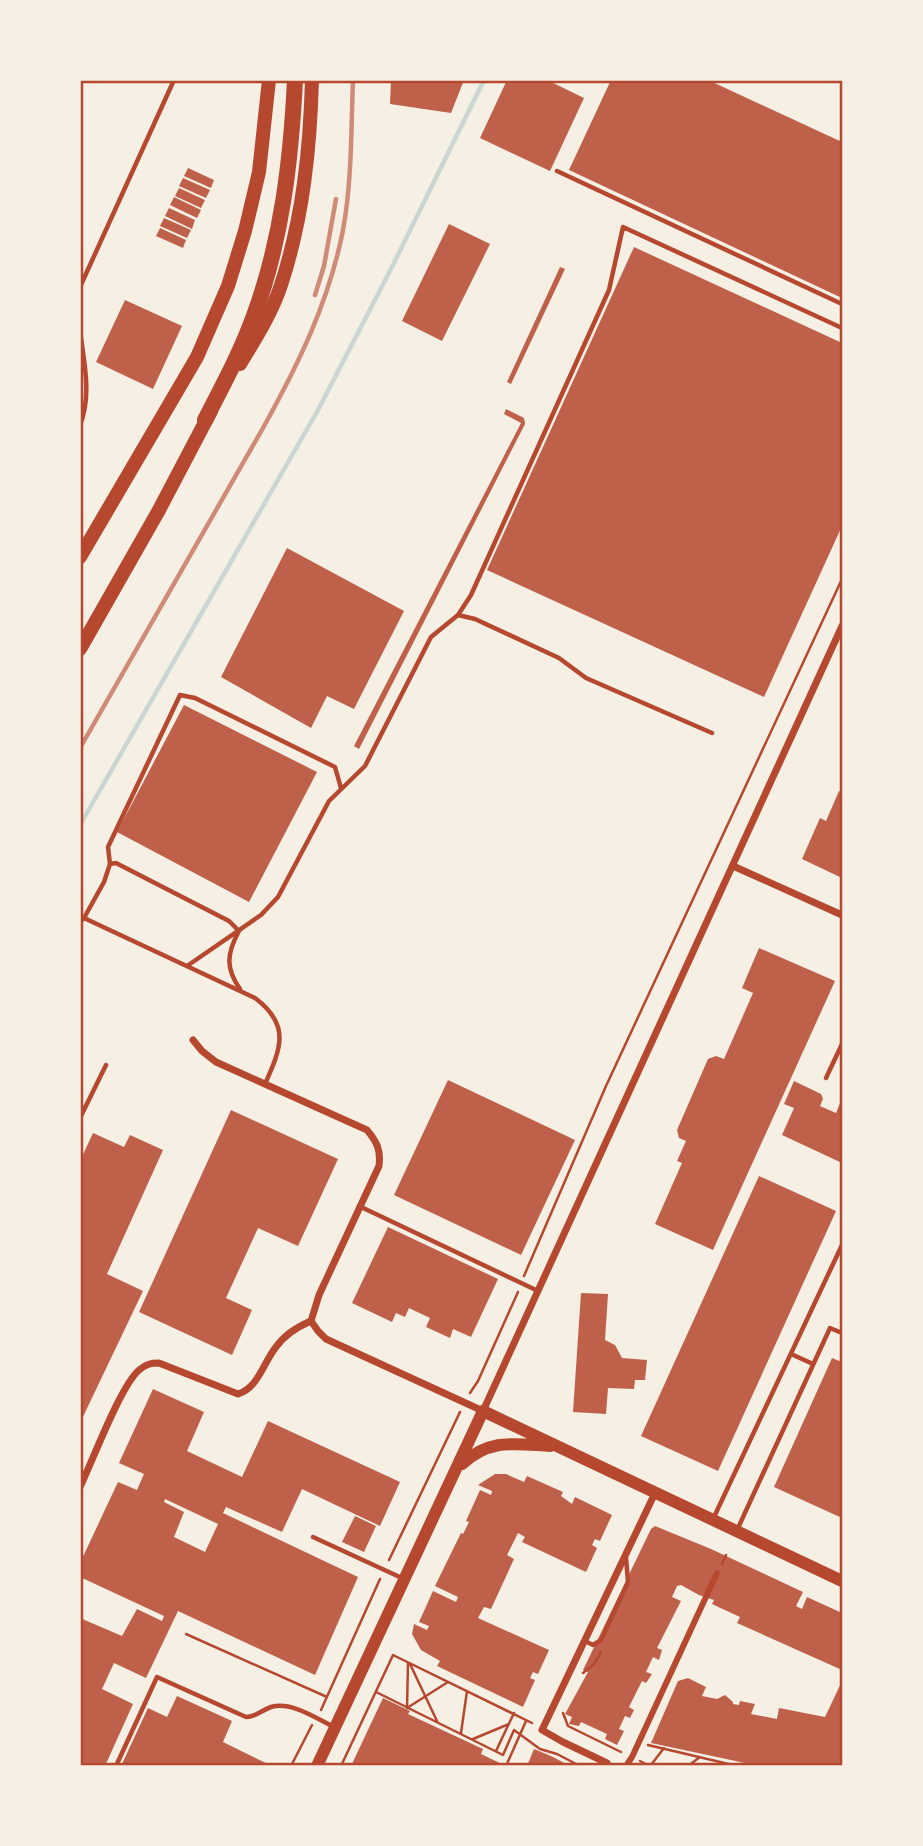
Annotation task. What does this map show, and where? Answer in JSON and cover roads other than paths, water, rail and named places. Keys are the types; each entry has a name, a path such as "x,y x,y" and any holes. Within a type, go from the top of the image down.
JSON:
{"highway":[{"path":"80,557 197,357 228,286 259,172 269,80"},
{"path":"80,649 159,510 251,325 271,259 285,192 292,138 295,80"},
{"path":"205,420 259,333 282,285 298,220 310,150 312,80"}],"main road":[{"path":"317,1766 483,1411 712,1521 841,1578"},
{"path":"455,1472 484,1447 498,1444 557,1446"}],"street":[{"path":"311,1321 327,1339 483,1411 842,626"},
{"path":"733,866 842,915"},
{"path":"80,1487 121,1397 139,1369 149,1363 159,1363 238,1394 250,1388 274,1348 286,1334 311,1321 318,1295 379,1166 377,1141 367,1130 216,1062 193,1040"},
{"path":"607,1763 542,1730 655,1493"},
{"path":"626,1766 717,1573"}],"lane":[{"path":"80,287 174,80"},
{"path":"557,171 842,304"},
{"path":"187,966 261,915 278,897 330,801 365,766 431,637 458,615 471,595 609,290 623,227 842,328"},
{"path":"80,331 86,388 85,413 80,425"},
{"path":"458,615 475,619 559,658 586,678 712,733"},
{"path":"265,1084 281,1044 279,1028 272,1014 255,998 82,920 104,882 110,864 108,847 180,695 195,698 335,767 341,788"},
{"path":"110,864 116,863 229,921 239,931"},
{"path":"239,931 227,959 232,978 241,991"},
{"path":"826,1078 842,1044"},
{"path":"80,1118 106,1065"},
{"path":"359,1206 538,1292"},
{"path":"712,1521 842,1245"},
{"path":"736,1532 830,1328 842,1333"},
{"path":"791,1354 813,1364"},
{"path":"313,1537 405,1580"},
{"path":"583,1640 593,1645 601,1640 628,1582 625,1554"},
{"path":"116,1766 157,1677 246,1717 257,1715 273,1706 282,1706 307,1714 335,1728"}],"waterway":[{"path":"80,825 318,410 484,80"}],"railway":[{"path":"80,748 263,428 321,308 337,257 346,212 353,80"},
{"path":"315,295 324,266 336,199"}]}
